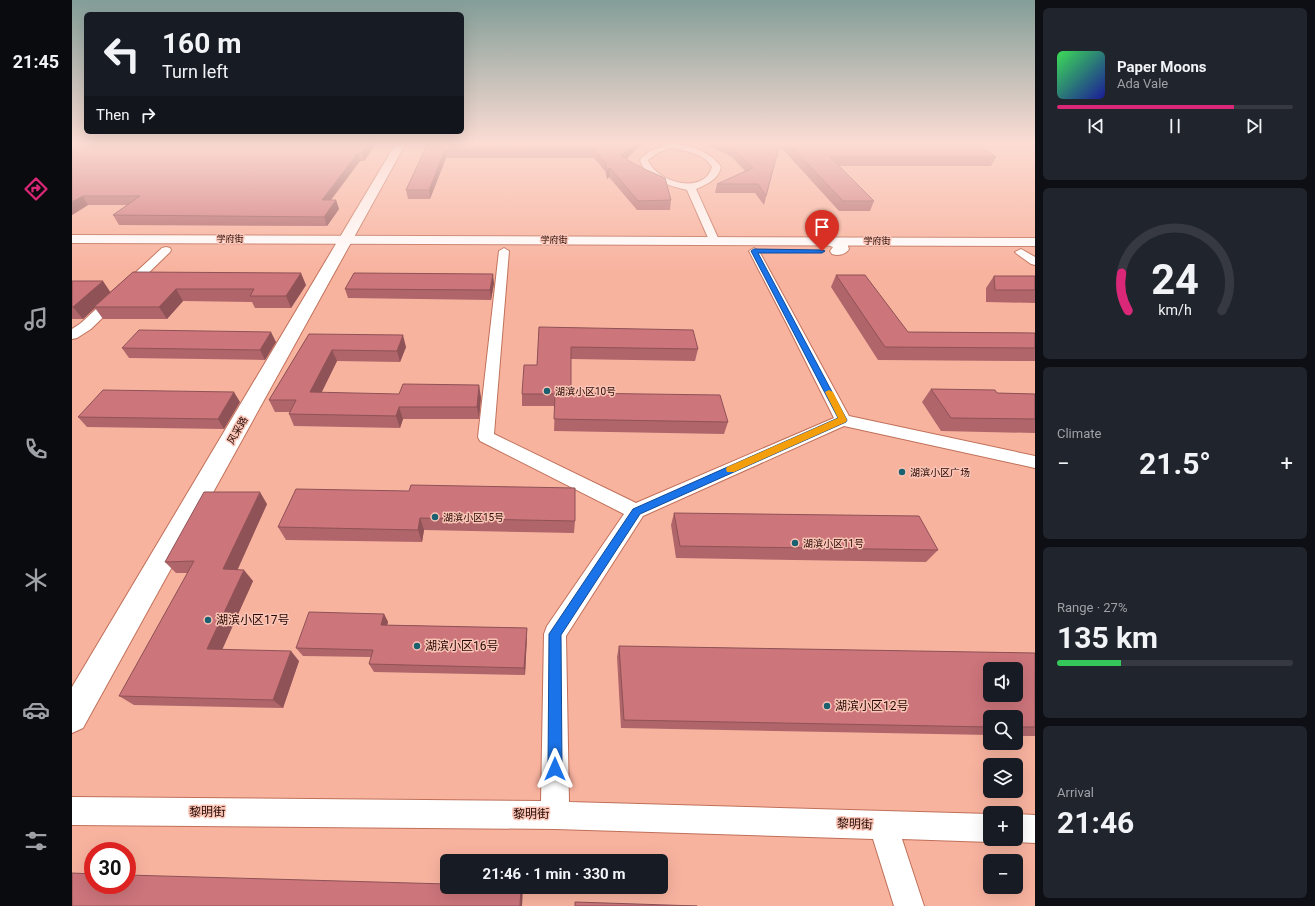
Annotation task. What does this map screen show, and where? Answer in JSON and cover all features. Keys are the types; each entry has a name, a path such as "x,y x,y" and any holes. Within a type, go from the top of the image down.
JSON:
{"main road":[{"name":"风采路","path":"72,717 377,185"},
{"name":"学府街","path":"72,239 342,245 504,251 754,251 833,246 1035,242"},
{"name":"学府街","path":"72,250 166,250 342,245 714,240 833,246 1035,252"}],"street":[{"path":"681,185 691,188 698,185"},
{"path":"691,188 714,240"},
{"path":"72,335 86,326 166,250"},
{"path":"504,251 486,437 636,511"},
{"path":"754,251 843,420"},
{"path":"1021,252 1035,262"},
{"path":"555,815 555,634 636,511 843,420 1035,462"},
{"name":"黎明街","path":"72,811 555,815 983,828"},
{"path":"882,825 908,906"},
{"path":"1023,828 1035,828"}],"building":[{"path":"72,185 333,185 322,200 336,200 324,217 113,215 140,196 83,196 72,202"},
{"path":"408,185 431,185 429,190 406,190"},
{"path":"625,185 667,185 671,200 638,201"},
{"path":"759,185 769,185 766,196"},
{"path":"828,185 858,185 874,201 843,201"},
{"path":"133,272 301,273 286,296 250,296 254,289 176,289 159,307 94,307"},
{"path":"354,273 493,274 490,290 345,289"},
{"path":"836,275 865,275 908,332 1035,333 1035,348 885,347"},
{"path":"994,276 1035,276 1035,290 995,290"},
{"path":"72,281 103,281 72,307"},
{"path":"539,327 693,330 698,349 571,347 571,393 720,395 728,422 554,419 555,394 522,394 524,365 537,365"},
{"path":"139,330 271,332 260,350 122,348"},
{"path":"309,334 403,335 397,351 332,350 310,392 399,394 403,384 479,385 477,407 399,407 396,416 289,414 296,400 269,400"},
{"path":"931,389 995,390 997,393 1035,394 1035,419 951,418"},
{"path":"103,390 234,392 218,419 78,417"},
{"name":"湖滨小区15号","path":"411,485 575,488 575,521 420,518 418,530 278,527 296,489 409,491"},
{"path":"204,492 260,492 223,569 244,570 207,649 291,651 273,700 119,696 194,561 165,562"},
{"path":"674,513 919,516 938,550 680,546"},
{"name":"湖滨小区16号","path":"309,612 384,614 381,625 527,628 524,668 369,664 373,650 296,648"},
{"name":"湖滨小区12号","path":"619,646 1035,653 1035,727 1023,727 1023,710 983,710 983,727 624,720"},
{"path":"72,873 84,874 84,894 136,894 136,875 440,884 440,894 521,894 520,906 72,906"},
{"path":"575,902 697,906 575,906"}],"slow traffic":[{"path":"731,469 843,420 829,392"}],"place":[{"name":"湖滨小区10号","path":"547,391"},
{"name":"湖滨小区广场","path":"902,472"},
{"name":"湖滨小区15号","path":"435,517"},
{"name":"湖滨小区11号","path":"795,543"},
{"name":"湖滨小区17号","path":"208,620"},
{"name":"湖滨小区16号","path":"417,646"},
{"name":"湖滨小区12号","path":"827,706"}],"route":[{"path":"555,769 555,634 636,511 843,420 797,330 754,251 822,251"}]}
